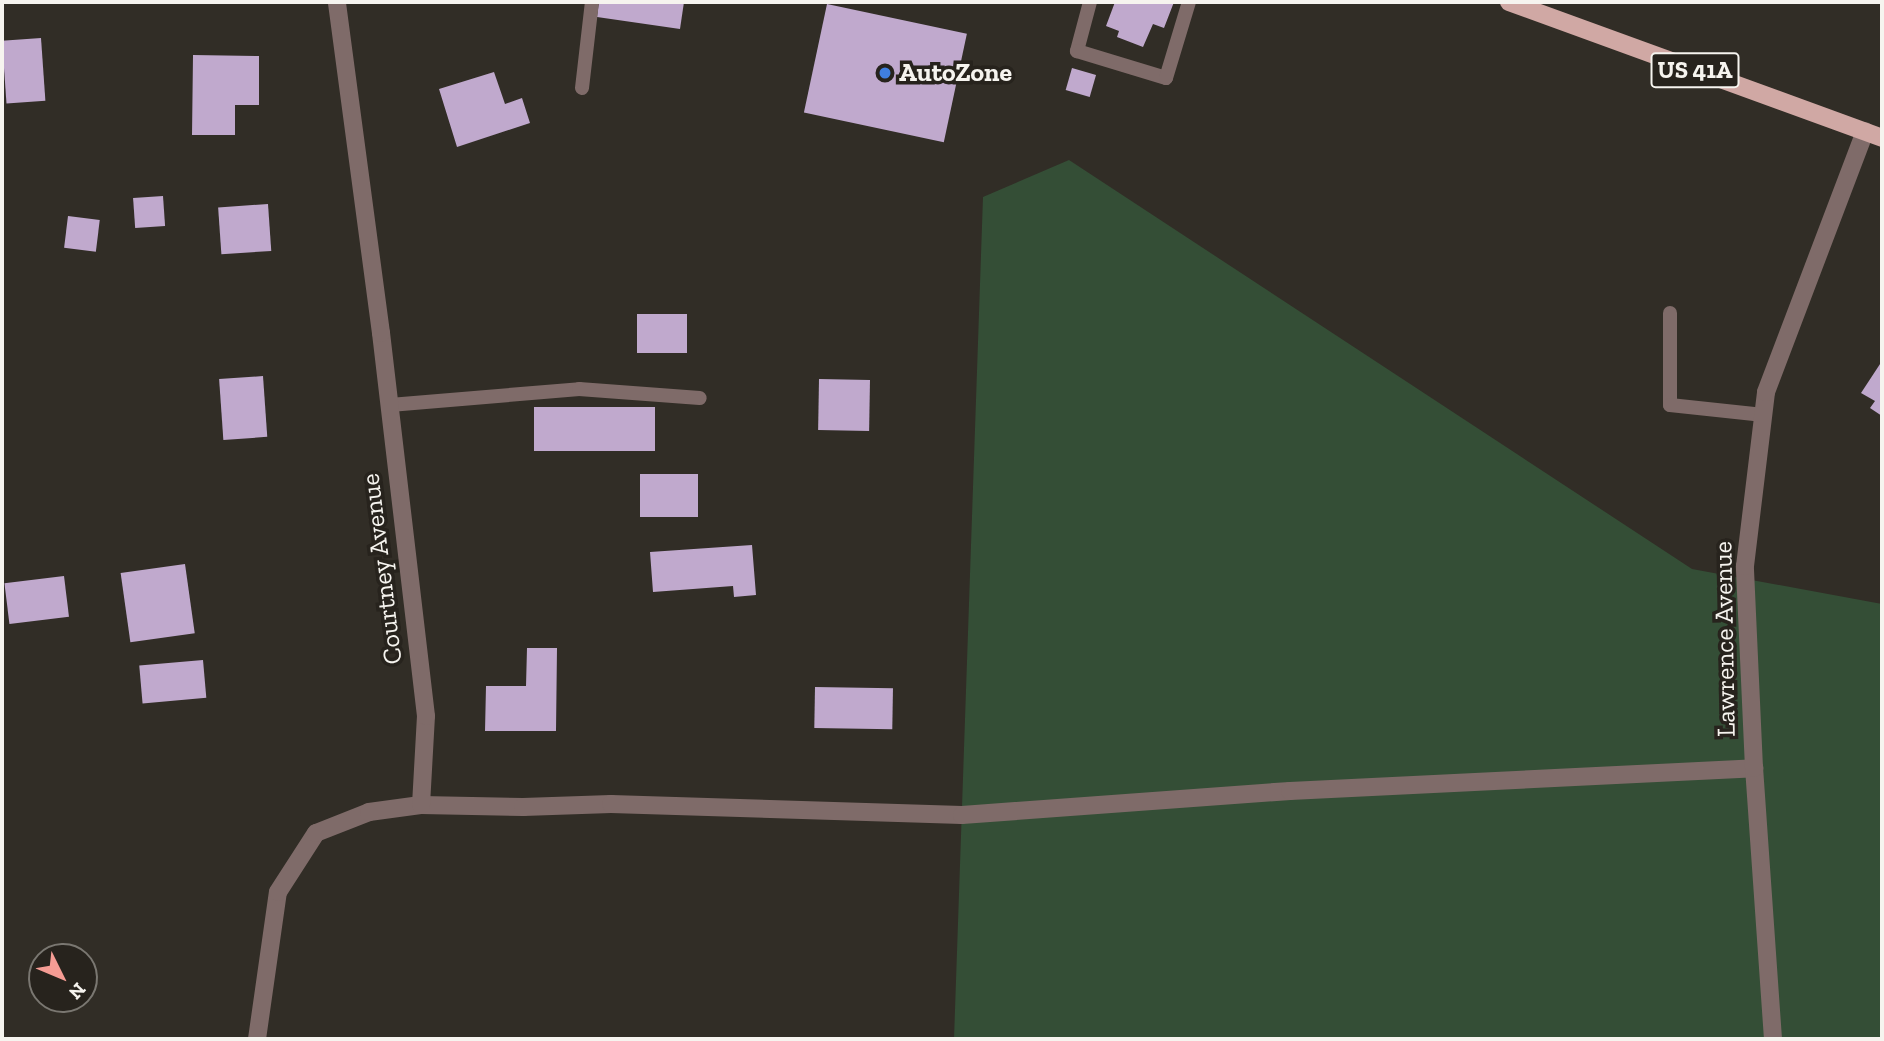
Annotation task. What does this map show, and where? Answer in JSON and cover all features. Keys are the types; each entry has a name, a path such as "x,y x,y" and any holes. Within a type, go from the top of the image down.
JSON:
{"main road":[{"name":"US 41A","path":"1508,2 1882,138"}],"street":[{"name":"Courtney Avenue","path":"337,2 390,405 426,716 421,806"},
{"name":"Lawrence Avenue","path":"1773,1039 1754,768 1745,566 1766,392 1865,131"},
{"path":"257,1039 278,892 316,833 369,812 421,806 611,804 962,815 1290,791 1754,768"}],"lane":[{"path":"582,88 592,2"},
{"path":"1090,2 1077,51 1166,78 1189,2"},
{"path":"1670,313 1670,405 1763,415"},
{"path":"390,405 579,389 700,398"}],"green space":[{"path":"1069,160 1692,569 1882,604 1882,1039 954,1039 983,197"}],"building":[{"path":"599,2 684,2 680,29 597,17"},
{"path":"1115,2 1174,2 1164,28 1153,24 1143,47 1117,37 1119,31 1106,26"},
{"name":"AutoZone","path":"827,4 967,34 944,142 804,113"},
{"path":"41,38 45,101 6,104 2,41"},
{"path":"193,55 259,56 259,105 235,105 235,135 192,135"},
{"path":"1072,68 1096,75 1090,97 1066,90"},
{"path":"494,72 505,104 522,98 530,123 457,147 439,89"},
{"path":"163,196 165,226 135,228 133,198"},
{"path":"268,204 271,251 221,254 218,207"},
{"path":"68,216 100,220 96,252 64,248"},
{"path":"637,314 687,314 687,353 637,353"},
{"path":"1882,361 1882,416 1870,408 1875,401 1861,393"},
{"path":"263,376 267,437 223,440 219,379"},
{"path":"819,379 870,380 869,431 818,430"},
{"path":"534,407 655,407 655,451 534,451"},
{"path":"640,474 698,474 698,517 640,517"},
{"path":"752,545 756,595 734,597 733,586 653,592 650,552"},
{"path":"185,564 195,633 130,642 121,573"},
{"path":"64,576 69,617 9,624 4,583"},
{"path":"527,648 557,648 556,731 485,731 486,686 526,686"},
{"path":"203,660 206,698 143,703 139,666"},
{"path":"815,687 893,688 892,729 814,728"}],"place":[{"name":"AutoZone","path":"885,73"}]}
